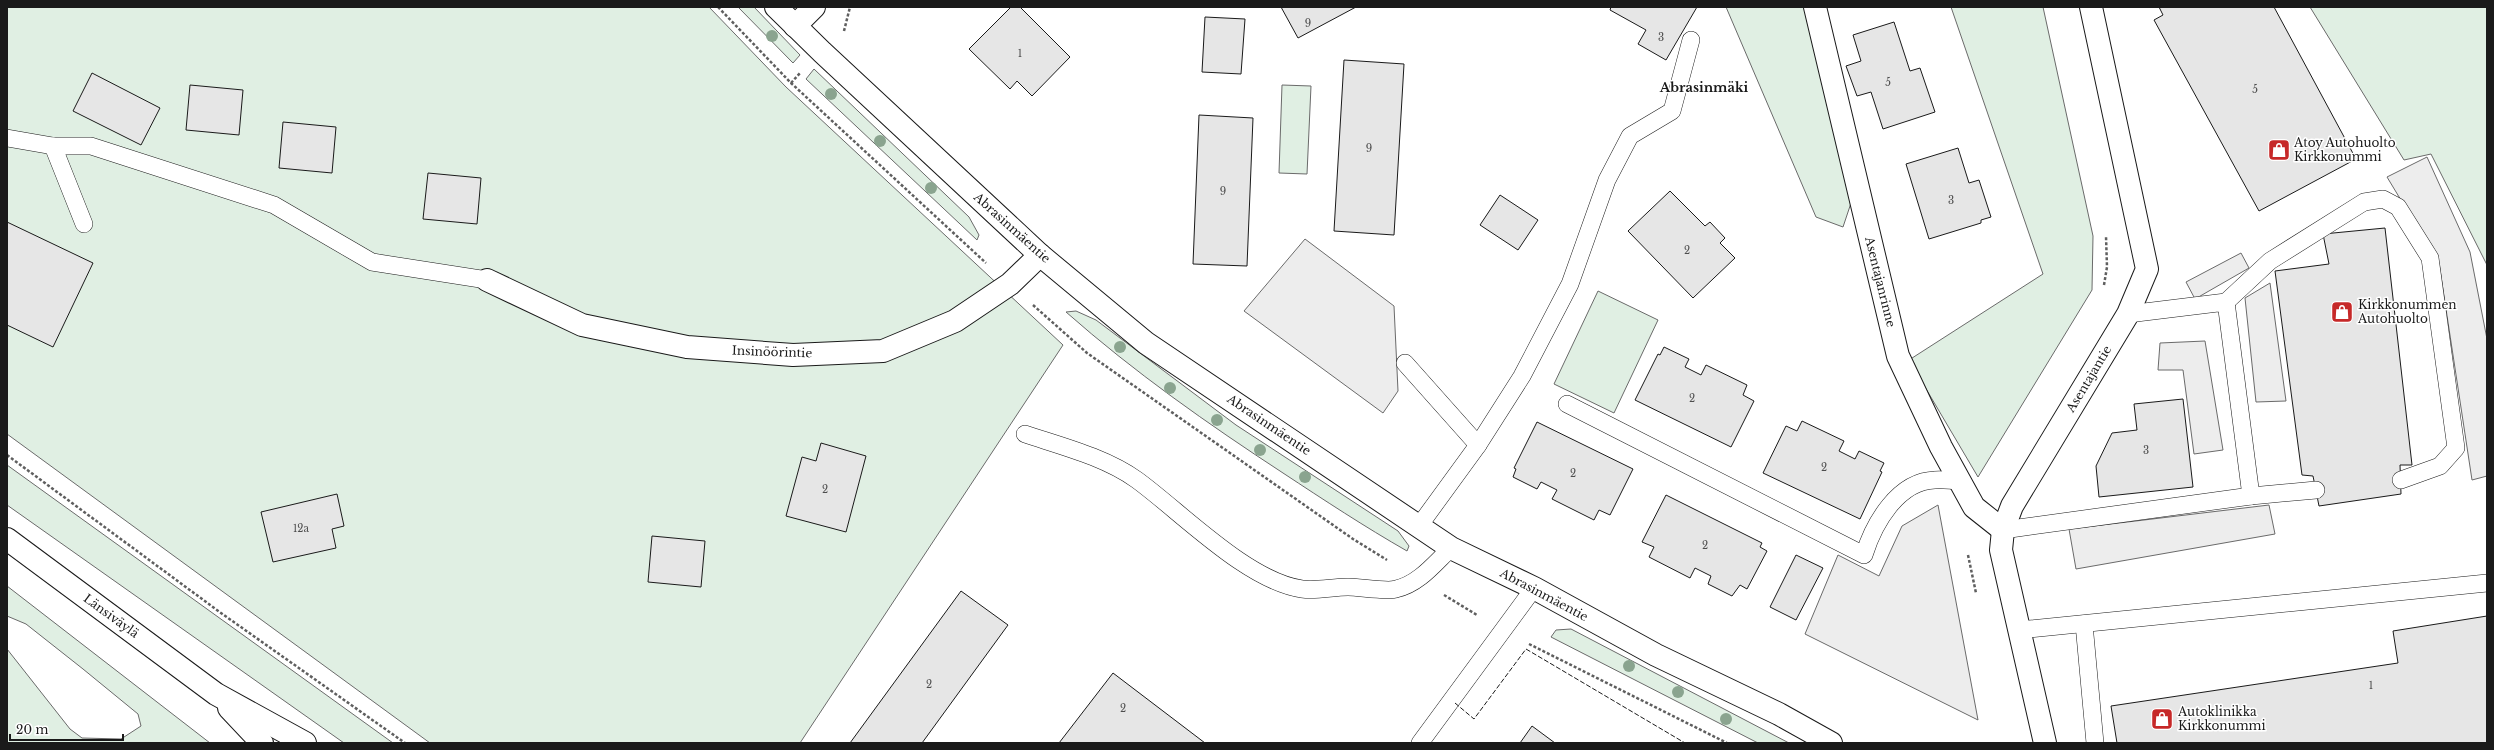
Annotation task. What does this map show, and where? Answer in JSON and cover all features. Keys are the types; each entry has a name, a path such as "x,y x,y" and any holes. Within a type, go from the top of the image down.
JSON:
{"street":[{"name":"Abrasinmäentie","path":"776,7 1040,254 1146,343 1451,548 1534,588 1656,655 1779,714 1831,743"},
{"path":"795,26 814,7"},
{"name":"Asentajanrinne","path":"1815,7 1898,356 1941,447 1974,507 2004,530"},
{"name":"Asentajantie","path":"2045,743 2001,550 2004,530 2012,506 2128,314 2147,269 2090,7"},
{"name":"Insinöörintie","path":"487,280 582,325 687,347 801,355 883,351 955,321 1010,284 1040,254"},
{"name":"Länsiväylä","path":"7,539 216,694 305,743"},
{"name":"Länsiväylä","path":"216,694 262,743"}],"lane":[{"path":"1419,526 1478,445 1522,376 1570,284 1607,180 1630,136 1672,112 1691,40"},
{"path":"7,138 53,146 91,146 274,205 372,262 487,280"},
{"path":"53,146 84,224"},
{"path":"2128,314 2226,302 2270,262 2364,202 2383,199 2398,207 2430,258 2456,448 2440,466 2400,480"},
{"path":"2226,302 2251,496"},
{"path":"1406,363 1478,445"},
{"path":"1567,404 1864,555 1877,524 1901,493 1915,485 1934,480 1960,481"},
{"path":"1025,434 1085,453 1136,479 1190,525 1253,568 1286,585 1304,590 1369,587 1395,590 1418,579 1451,548"},
{"path":"2004,530 2251,496 2316,490"},
{"path":"2020,630 2487,583"},
{"path":"1420,743 1534,588"},
{"path":"2084,624 2095,743"}],"path":[{"path":"2104,287 2107,267 2106,235"},
{"path":"7,455 221,613 405,743"},
{"path":"1974,507 1970,530 1968,560 1978,598"}],"green space":[{"path":"7,7 709,7 786,87 1063,345 800,743 430,743 7,434"},
{"path":"738,7 754,7 800,55 793,63"},
{"path":"1726,7 1809,7 1851,203 1843,227 1816,217"},
{"path":"1951,7 2043,7 2093,236 2092,290 1978,477 1909,360 2043,274"},
{"path":"2310,7 2487,7 2487,265 2431,154 2404,160"},
{"path":"814,69 969,217 979,235 977,240 806,79"},
{"path":"1282,85 1311,86 1307,174 1279,173"},
{"path":"1598,291 1658,320 1614,413 1554,384"},
{"path":"1076,311 1096,320 1236,425 1398,531 1409,546 1407,551 1298,483 1227,436 1172,397 1118,356 1066,312"},
{"path":"7,465 393,743 344,743 7,505"},
{"path":"7,586 210,743 7,743 7,649 70,729 82,738 121,739 141,726 138,714 26,624 7,616"},
{"path":"1571,629 1789,743 1758,743 1551,637 1556,630"}],"shaded area":[{"path":"2427,157 2470,252 2487,339 2487,476 2472,480 2439,263 2387,177"},
{"path":"1305,239 1394,306 1398,391 1383,413 1244,311"},
{"path":"2241,253 2249,268 2195,299 2186,282"},
{"path":"2270,283 2286,401 2256,402 2245,298"},
{"path":"2205,341 2223,450 2194,454 2183,370 2158,370 2160,343"},
{"path":"1938,505 1978,720 1805,634 1838,555 1879,576 1902,526"},
{"path":"2269,505 2275,534 2076,569 2069,529"}],"building":[{"path":"1011,7 1020,7 1070,57 1032,96 1017,81 1010,89 969,49"},
{"path":"1281,7 1356,7 1298,38"},
{"path":"1611,7 1697,7 1666,60 1638,44 1646,30 1610,10"},
{"path":"2159,7 2274,7 2356,159 2259,211 2154,20 2163,15"},
{"path":"1205,17 1245,19 1241,74 1202,72"},
{"path":"1894,22 1910,71 1920,68 1935,112 1883,129 1871,92 1857,96 1846,66 1861,61 1853,35"},
{"path":"1344,60 1404,64 1394,235 1334,231"},
{"path":"92,73 160,108 141,145 73,111"},
{"path":"190,85 243,90 239,135 186,130"},
{"path":"1199,115 1253,118 1247,266 1193,264"},
{"path":"283,122 336,127 332,173 279,168"},
{"path":"1958,148 1969,183 1979,180 1991,217 1981,220 1981,223 1929,239 1906,164"},
{"path":"428,173 481,178 477,224 423,219"},
{"path":"1670,191 1705,226 1710,222 1725,238 1720,243 1735,258 1693,298 1628,231"},
{"path":"1500,195 1538,220 1518,250 1480,225"},
{"path":"7,222 93,263 53,347 7,325"},
{"path":"2385,228 2412,465 2400,465 2401,494 2319,506 2313,476 2302,475 2275,271 2329,264 2323,234"},
{"path":"1664,347 1689,359 1685,367 1701,375 1706,365 1747,385 1743,395 1754,401 1731,447 1635,400 1658,354 1660,355"},
{"path":"2183,399 2193,487 2099,497 2096,466 2112,433 2137,430 2134,404"},
{"path":"1802,421 1844,441 1839,451 1855,459 1859,451 1884,463 1880,471 1882,472 1860,519 1763,473 1786,426 1797,431"},
{"path":"1537,422 1633,469 1610,515 1599,510 1594,520 1552,499 1557,490 1541,482 1537,489 1513,477 1516,469 1514,468"},
{"path":"821,443 866,456 846,532 786,516 802,457 816,461"},
{"path":"337,494 344,526 332,529 336,548 273,562 261,512"},
{"path":"1666,495 1762,543 1760,547 1767,551 1747,589 1740,585 1732,596 1708,584 1711,576 1695,568 1690,578 1649,557 1654,547 1642,542"},
{"path":"652,536 705,541 701,587 648,582"},
{"path":"1796,555 1823,568 1796,620 1770,607"},
{"path":"961,591 1008,625 922,743 850,743"},
{"path":"2487,616 2487,743 2117,743 2111,706 2398,663 2393,631"},
{"path":"1113,673 1205,743 1059,743"},
{"path":"1532,726 1555,743 1520,743"}],"fence":[{"path":"1455,703 1474,719 1526,649 1685,743"}],"place":[{"name":"Atoy Autohuolto Kirkkonummi","path":"2279,150"},
{"name":"Kirkkonummen Autohuolto","path":"2342,312"},
{"name":"Autoklinikka Kirkkonummi","path":"2162,719"}],"district":[{"name":"Abrasinmäki","path":"1704,87"}]}
